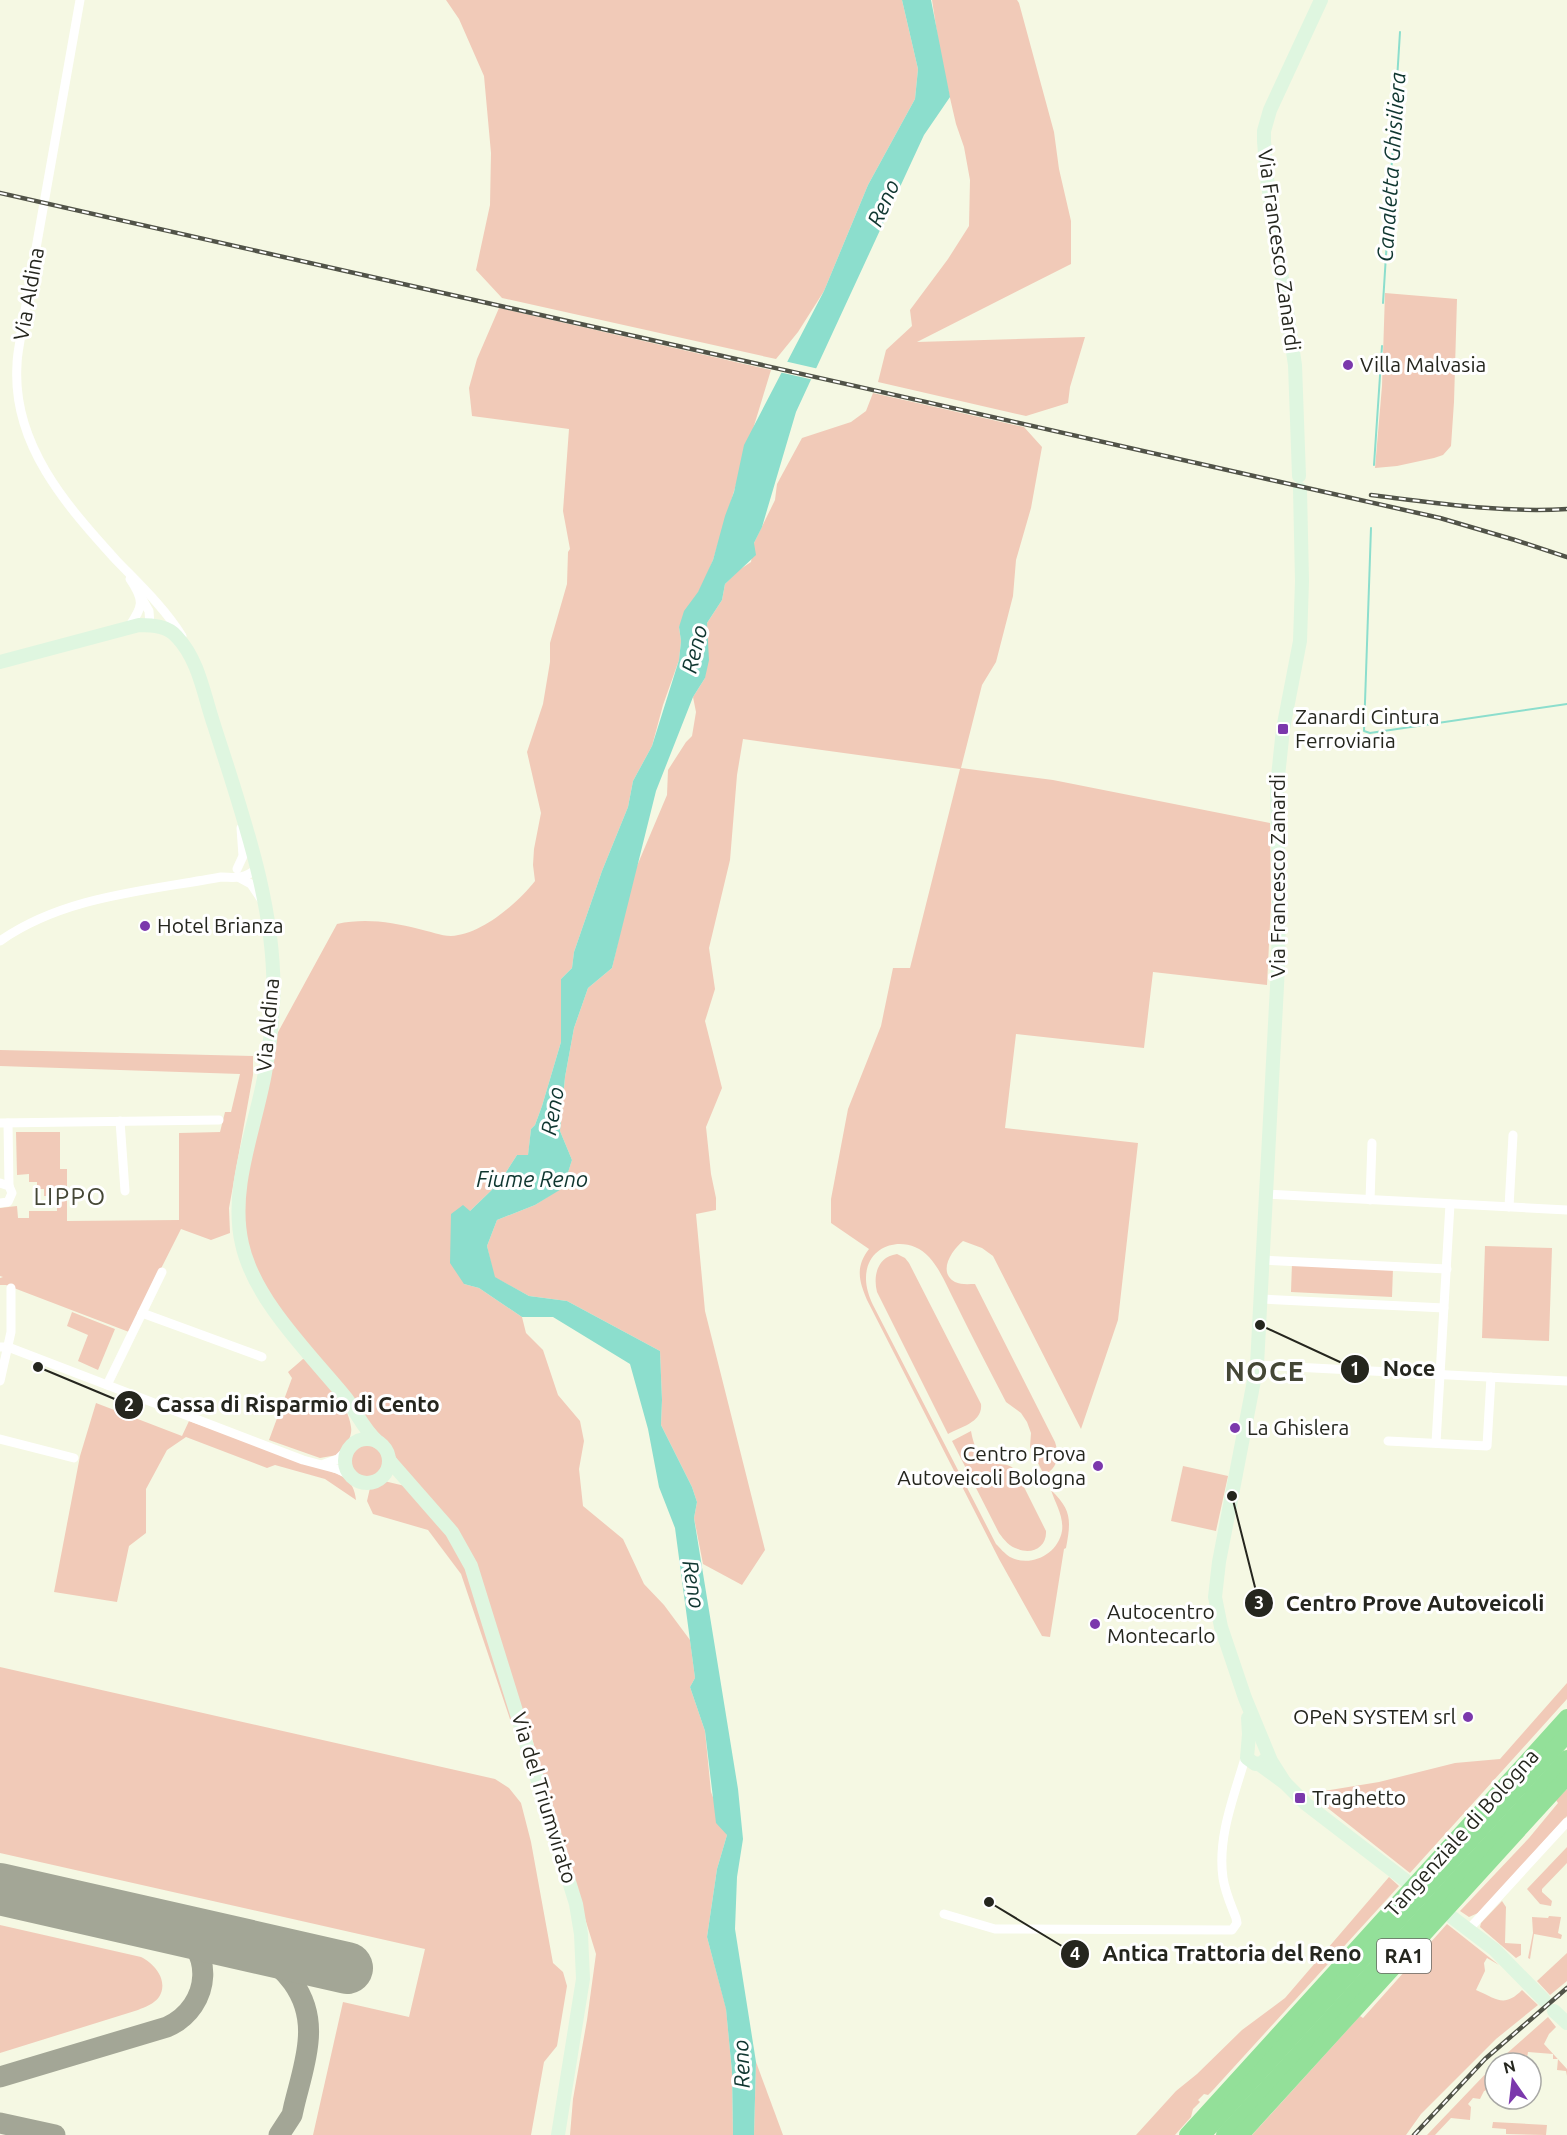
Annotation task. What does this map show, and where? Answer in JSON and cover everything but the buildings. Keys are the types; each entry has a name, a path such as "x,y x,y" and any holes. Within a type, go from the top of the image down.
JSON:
{"highway":[{"name":"Tangenziale di Bologna","path":"1187,2135 1567,1717"},
{"path":"1203,2135 1567,1735"},
{"path":"1224,2135 1567,1758"},
{"name":"Tangenziale di Bologna","path":"1241,2135 1567,1776"}],"street":[{"name":"Via Aldina","path":"80,0 21,333 17,366 18,394 24,424 48,476 117,560 174,623 191,655 257,868 272,964 273,1005 265,1074 240,1189 240,1231 246,1262 262,1293 337,1387 370,1435 378,1442"},
{"name":"Via Francesco Zanardi","path":"1285,1783 1266,1750 1245,1698 1221,1628 1215,1588 1257,1365 1278,967 1277,779 1283,729 1300,641 1302,581 1300,482 1294,365 1267,178 1264,131 1270,110 1321,0"},
{"name":"Via Aldina","path":"117,560 149,611 150,625"},
{"path":"129,627 141,607 140,596"},
{"path":"0,662 129,627 150,625 163,628 176,635 191,655"},
{"path":"238,805 243,850 239,874"},
{"path":"0,941 38,918 70,906 239,874 247,876 257,868"},
{"path":"239,874 257,891 264,906"},
{"path":"0,1203 5,1203 10,1199 12,1193 5,1185 4,1123 219,1120"},
{"path":"120,1121 125,1191"},
{"path":"1509,1207 1513,1136"},
{"path":"1370,1200 1372,1143"},
{"path":"1266,1194 1567,1210"},
{"path":"1436,1443 1450,1204"},
{"path":"1262,1260 1447,1269"},
{"path":"107,1385 162,1272"},
{"path":"0,1381 4,1347 11,1332 11,1288"},
{"path":"1261,1299 1444,1308"},
{"path":"142,1313 262,1357"},
{"path":"4,1347 303,1460 337,1468 362,1482 393,1479 411,1485"},
{"path":"1257,1365 1567,1380"},
{"path":"1388,1441 1487,1446 1491,1377"},
{"name":"Via Aldina","path":"337,1387 354,1418 355,1426 351,1446"},
{"path":"0,1439 74,1458"},
{"path":"320,1464 338,1459 351,1446 365,1439 378,1442 386,1450 389,1460 386,1471 379,1479"},
{"path":"350,1475 345,1459 351,1446"},
{"name":"Via del Triumvirato","path":"389,1460 452,1532 471,1566 554,1826 576,1904 581,1934 583,1979 558,2135"},
{"name":"Via Francesco Zanardi","path":"1245,1698 1252,1758 1285,1783 1306,1804 1405,1880"},
{"path":"944,1914 995,1929 1232,1930 1235,1927 1236,1918 1223,1879 1222,1857 1228,1815 1239,1778 1252,1758 1256,1744 1266,1750 1265,1761 1252,1758"},
{"path":"1468,1929 1567,1822"},
{"path":"1453,1918 1503,1958 1544,2000"},
{"path":"1554,2011 1567,2024"}],"shaded area":[{"path":"446,0 902,0 918,69 915,99 868,185 824,291 798,332 776,359 502,298 476,270 490,205 491,153 484,76 459,19"},
{"path":"932,0 1017,0 1019,3 1054,132 1059,169 1071,221 1071,264 917,342 1085,337 1070,387 1068,403 1026,416 878,382 886,350 912,326 910,310 969,226 970,180 964,147 956,124 941,59"},
{"path":"1385,293 1457,299 1454,402 1451,446 1443,455 1397,466 1375,468 1382,386"},
{"path":"499,308 771,370 713,560 705,580 679,627 681,641 679,660 652,746 633,781 628,807 602,871 574,952 572,968 561,979 561,1042 542,1106 535,1125 531,1129 528,1156 517,1155 499,1183 470,1211 464,1284 479,1288 522,1317 526,1333 543,1350 558,1395 580,1421 584,1441 579,1469 583,1506 623,1539 644,1584 664,1605 690,1640 695,1678 690,1687 705,1731 711,1792 727,1835 717,1869 707,1937 726,2008 732,2072 733,2135 570,2135 573,2099 596,1954 542,1779 531,1733 522,1713 480,1580 388,1444 285,1328 238,1229 259,1067 337,924 358,921 378,922 443,935 463,934 486,924 509,908 535,881 534,849 541,813 527,752 543,704 550,662 550,643 567,584 570,549 563,511 569,429 472,416 469,388 477,359"},
{"path":"873,393 1024,427 1042,447 1031,508 1016,560 1013,596 996,662 982,685 961,768 1053,780 1270,823 1271,903 1267,985 1153,972 1144,1048 1016,1034 1005,1128 1138,1143 1118,1320 1081,1429 993,1256 982,1248 963,1241 948,1261 947,1273 950,1278 960,1284 975,1284 1055,1442 1057,1457 1052,1469 1044,1475 1030,1447 1031,1433 1027,1422 1021,1413 1006,1402 944,1280 929,1257 912,1246 894,1245 877,1252 867,1269 867,1288 873,1305 996,1544 1008,1556 1018,1560 1035,1560 1042,1557 1055,1546 1062,1531 1060,1515 1051,1490 1066,1510 1069,1530 1050,1637 1042,1636 999,1559 867,1300 862,1287 860,1268 869,1249 831,1223 831,1199 848,1109 881,1026 893,968 910,968 960,769 743,739 737,775 730,860 709,948 715,989 705,1021 722,1088 706,1127 716,1210 696,1214 705,1311 765,1550 742,1585 703,1564 694,1518 697,1502 692,1487 661,1425 660,1351 567,1301 529,1296 494,1277 487,1246 497,1220 535,1205 563,1187 572,1160 560,1131 565,1077 574,1028 588,988 612,968 634,873 667,795 668,770 692,736 696,712 693,697 705,678 707,623 722,600 725,584 751,562 754,543 775,500 777,484 802,438 851,422 866,411"},
{"path":"0,1050 253,1056 253,1075 229,1208 230,1233 211,1240 181,1229 129,1332 6,1285 0,1285 0,1278 3,1277 0,1276 0,1208 17,1206 18,1218 29,1218 29,1211 57,1211 57,1196 44,1196 44,1189 37,1189 37,1182 29,1182 29,1174 17,1175 16,1132 60,1132 60,1169 67,1169 67,1221 179,1220 179,1133 220,1132 225,1112 231,1112 240,1074 0,1066"},
{"path":"1485,1246 1552,1248 1549,1341 1482,1338"},
{"path":"897,1254 909,1263 981,1404 981,1410 975,1420 948,1434 877,1292 878,1268 885,1259"},
{"path":"1292,1263 1393,1268 1392,1297 1291,1292"},
{"path":"72,1312 115,1329 98,1370 78,1361 88,1335 67,1326"},
{"path":"303,1359 309,1360 346,1410 351,1435 337,1455 320,1458 269,1440 292,1378 288,1372"},
{"path":"96,1403 182,1436 189,1421 325,1469 342,1476 350,1483 356,1500 325,1479 275,1465 267,1468 186,1437 167,1450 146,1489 146,1533 129,1546 117,1602 54,1592 80,1456"},
{"path":"971,1431 978,1452 986,1460 1010,1466 1016,1471 1046,1531 1046,1537 1038,1548 1023,1551 1015,1548 1007,1543 999,1533 952,1441"},
{"path":"367,1444 379,1449 384,1461 379,1473 367,1478 355,1473 350,1461 355,1449"},
{"path":"1183,1466 1228,1476 1216,1531 1171,1521"},
{"path":"384,1481 405,1486 441,1527 461,1555 515,1724 512,1725 461,1574 428,1530 373,1514 367,1501 370,1488"},
{"path":"0,1667 495,1779 509,1788 521,1803 531,1842 553,1963 563,1972 567,1986 557,2046 544,2062 531,2135 313,2135 343,2002 409,2017 425,1949 0,1853"},
{"path":"1567,1683 1567,1699 1410,1873 1320,1802 1324,1791 1379,1782 1455,1763 1500,1759"},
{"path":"1567,1789 1567,1816 1478,1913 1469,1917 1460,1911 1529,1838 1558,1803 1556,1800"},
{"path":"1567,1847 1567,1863 1542,1889 1542,1892 1552,1901 1551,1906 1540,1904 1527,1889"},
{"path":"1389,1877 1399,1886 1213,2090 1198,2100 1200,2102 1193,2109 1191,2117 1175,2135 1136,2135 1176,2091 1242,2030 1285,1998"},
{"path":"1502,1901 1506,1907 1505,1943 1521,1944 1521,1955 1516,1958 1480,1927 1481,1923"},
{"path":"1549,1916 1561,1917 1558,1933 1562,1935 1561,1939 1534,1934 1530,1959 1528,1958 1533,1933 1532,1917 1548,1918"},
{"path":"1447,1924 1499,1965 1487,1958 1484,1963 1485,1971 1476,1990 1495,1999 1505,2000 1516,1996 1522,1990 1538,2005 1483,2051 1421,2114 1406,2135 1252,2135 1360,2016 1363,2018"},
{"path":"0,1925 141,1957 159,1974 162,1991 155,2002 138,2010 0,2053"},
{"path":"1567,1953 1567,1981 1550,1995 1537,1981"},
{"path":"1548,2017 1556,2027 1544,2044 1558,2059 1553,2059 1553,2054 1543,2053 1543,2051 1510,2051"},
{"path":"1558,2059 1567,2069 1567,2076 1566,2071 1557,2070"},
{"path":"756,2062 783,2135 754,2135"},
{"path":"1483,2077 1483,2093 1480,2099 1473,2098 1468,2104 1471,2107 1470,2120 1451,2118 1435,2135 1427,2135"},
{"path":"1493,2122 1547,2125 1546,2135 1506,2134 1506,2129 1492,2128"}],"water":[{"name":"Fiume Reno","path":"902,0 931,0 950,97 924,135 796,412 762,527 754,543 756,555 725,584 722,600 707,623 709,660 705,678 693,697 656,791 612,968 588,988 574,1028 565,1077 560,1131 572,1160 563,1188 535,1205 497,1220 487,1246 495,1277 529,1296 567,1301 660,1351 661,1425 692,1487 697,1502 694,1518 738,1789 743,1839 737,1877 735,1929 756,2062 754,2135 733,2135 732,2072 726,2009 707,1937 717,1869 727,1835 716,1823 705,1731 690,1687 695,1678 675,1528 659,1487 648,1429 630,1364 553,1317 522,1317 479,1288 464,1284 450,1263 451,1214 463,1205 470,1211 499,1183 517,1155 528,1155 531,1129 535,1125 542,1106 561,1042 561,979 572,968 574,952 602,871 628,807 633,781 652,746 679,660 681,641 679,627 684,611 698,592 713,560 734,492 744,445 824,291 868,185 915,99 918,69"}],"pier":[{"path":"784,361 819,369 814,380 779,372"}],"waterway":[{"name":"Canaletta Ghisiliera","path":"1383,303 1400,32"},
{"name":"Canaletta Ghisiliera","path":"1374,465 1382,346"},
{"name":"Canaletta Ghisiliera","path":"1371,528 1364,731 1370,733 1567,704"}],"taxiway":[{"path":"0,2077 167,2027 182,2018 193,2005 200,1991 203,1976 201,1961 195,1947 184,1935 168,1927"},
{"path":"244,1944 272,1961 283,1971 293,1982 306,2010 308,2042 304,2066 292,2115 279,2135"},
{"path":"0,2123 55,2135"}],"runway":[{"path":"0,1889 347,1968"}],"railway":[{"path":"0,193 1440,518 1567,557"},
{"path":"1371,495 1518,510 1567,509"},
{"path":"1414,2135 1485,2059 1567,1988"}],"place":[{"name":"Villa Malvasia","path":"1348,365"},
{"name":"Zanardi Cintura Ferroviaria","path":"1283,729"},
{"name":"Hotel Brianza","path":"145,926"},
{"name":"Noce","path":"1260,1325"},
{"name":"Cassa di Risparmio di Cento","path":"38,1367"},
{"name":"La Ghislera","path":"1235,1428"},
{"name":"Centro Prova Autoveicoli Bologna","path":"1098,1466"},
{"name":"Centro Prove Autoveicoli","path":"1232,1496"},
{"name":"Autocentro Montecarlo","path":"1095,1624"},
{"name":"OPeN SYSTEM srl","path":"1468,1717"},
{"name":"Traghetto","path":"1300,1798"},
{"name":"Antica Trattoria del Reno","path":"989,1902"}],"district":[{"name":"LIPPO","path":"70,1197"},
{"name":"NOCE","path":"1265,1372"}],"water label":[{"name":"Reno","path":"883,203"},
{"name":"Reno","path":"694,649"},
{"name":"Reno","path":"552,1111"},
{"name":"Reno","path":"694,1584"},
{"name":"Reno","path":"741,2064"}]}
